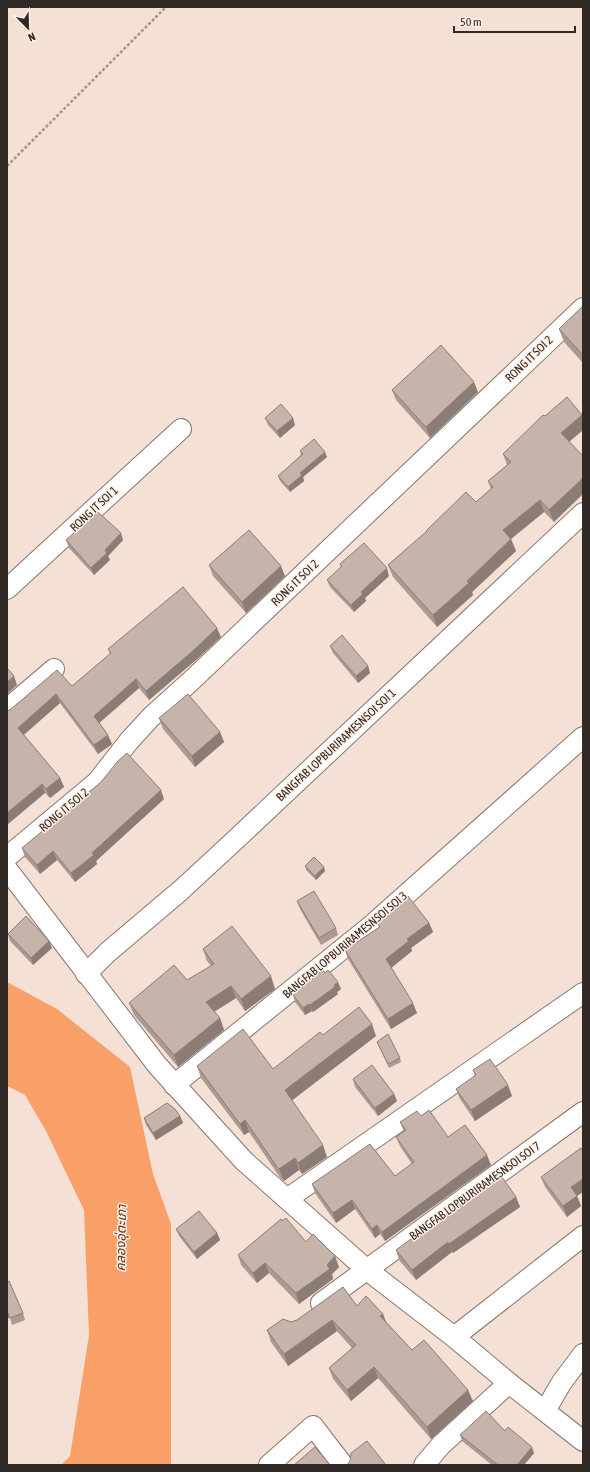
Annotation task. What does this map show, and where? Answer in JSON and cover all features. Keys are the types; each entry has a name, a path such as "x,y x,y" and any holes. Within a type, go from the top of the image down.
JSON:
{"street":[{"name":"RONG IT SOI 2","path":"7,857 97,782 129,741 151,717 192,680 583,308"},
{"name":"RONG IT SOI 1","path":"7,589 181,429"},
{"name":"BANGFAB LOPBURIRAMESNSOI SOI 1","path":"86,974 108,952 180,891 232,843 583,513"},
{"path":"7,709 54,669"},
{"name":"BANGFAB LOPBURIRAMESNSOI SOI 3","path":"174,1085 372,925 583,737"},
{"path":"7,869 157,1065 244,1161 366,1269 454,1337 509,1383 583,1441"},
{"path":"287,1199 583,993"},
{"name":"BANGFAB LOPBURIRAMESNSOI SOI 7","path":"306,1314 583,1112"},
{"path":"454,1337 583,1236"},
{"path":"545,1411 562,1382 583,1354"},
{"path":"424,1465 441,1445 509,1383"},
{"path":"269,1465 313,1426 343,1465"}],"path":[{"path":"7,166 166,7"}],"water":[{"name":"คลองอุ่ตะเภา","path":"7,982 57,1009 130,1067 153,1174 171,1224 171,1465 61,1465 70,1456 89,1335 84,1210 46,1131 25,1095 7,1086"}],"building":[{"path":"583,306 583,355 559,329"},
{"path":"441,345 474,382 426,427 392,390"},
{"path":"567,397 582,415 561,433 583,456 583,478 549,510 540,500 503,530 511,539 467,581 469,583 433,615 388,565 427,531 466,492 476,502 493,487 488,481 511,462 503,454 543,415 545,416"},
{"path":"281,404 293,418 277,431 265,418"},
{"path":"314,439 325,452 300,473 302,475 288,487 278,476 303,454 300,451"},
{"path":"98,512 121,533 105,550 107,553 91,568 66,540"},
{"path":"249,530 281,566 242,602 209,565"},
{"path":"364,543 387,568 361,592 363,594 351,605 327,580 342,566 340,564"},
{"path":"183,587 217,628 146,691 136,679 94,716 108,735 94,745 56,694 18,728 60,778 46,789 42,784 7,813 7,711 57,670 72,686 111,653 108,649"},
{"path":"342,635 368,666 356,676 330,646"},
{"path":"7,668 14,676 7,682"},
{"path":"188,694 220,732 192,756 159,718"},
{"path":"127,753 161,790 92,853 94,855 71,873 53,851 37,865 22,848 101,782 118,761"},
{"path":"314,857 324,867 315,876 305,866"},
{"path":"314,891 336,928 319,938 297,901"},
{"path":"408,896 429,923 407,939 409,941 386,959 413,1003 388,1019 345,950 380,927 377,923"},
{"path":"26,916 49,941 31,958 8,934"},
{"path":"232,926 271,976 241,999 231,986 206,1002 220,1018 174,1055 129,1003 174,965 187,980 214,964 203,949"},
{"path":"323,970 325,973 328,970 338,982 334,985 335,987 310,1005 309,1004 303,1008 293,995"},
{"path":"359,1007 372,1024 285,1090 323,1145 298,1163 295,1158 279,1169 245,1120 240,1124 197,1066 243,1029 273,1069 320,1032 323,1035"},
{"path":"388,1034 400,1058 388,1064 377,1042"},
{"path":"490,1059 508,1085 471,1110 456,1089 476,1075 473,1070"},
{"path":"372,1065 394,1094 375,1108 353,1079"},
{"path":"167,1103 175,1109 180,1116 153,1133 144,1118"},
{"path":"429,1110 448,1137 465,1125 487,1155 382,1232 377,1225 372,1229 352,1200 333,1213 312,1184 370,1144 395,1176 414,1162 396,1137 406,1130 400,1122 417,1111 421,1116"},
{"path":"581,1148 583,1152 583,1179 571,1187 577,1196 563,1206 541,1177"},
{"path":"500,1174 516,1197 449,1244 448,1242 412,1270 396,1250"},
{"path":"199,1211 217,1233 194,1252 176,1229"},
{"path":"286,1218 306,1242 313,1234 335,1256 327,1265 330,1269 296,1293 265,1263 253,1273 238,1255 281,1219 282,1221"},
{"path":"9,1281 23,1313 10,1318 7,1311 7,1282"},
{"path":"343,1287 357,1306 366,1296 383,1314 380,1316 412,1350 424,1340 468,1390 427,1427 374,1367 347,1390 329,1368 356,1345 332,1320 284,1354 267,1330 283,1319 291,1322 297,1320"},
{"path":"486,1411 505,1431 508,1427 532,1447 517,1465 498,1465 460,1435"},
{"path":"367,1441 386,1465 347,1465 350,1461 351,1453"},
{"path":"315,1447 330,1465 294,1465"}]}
